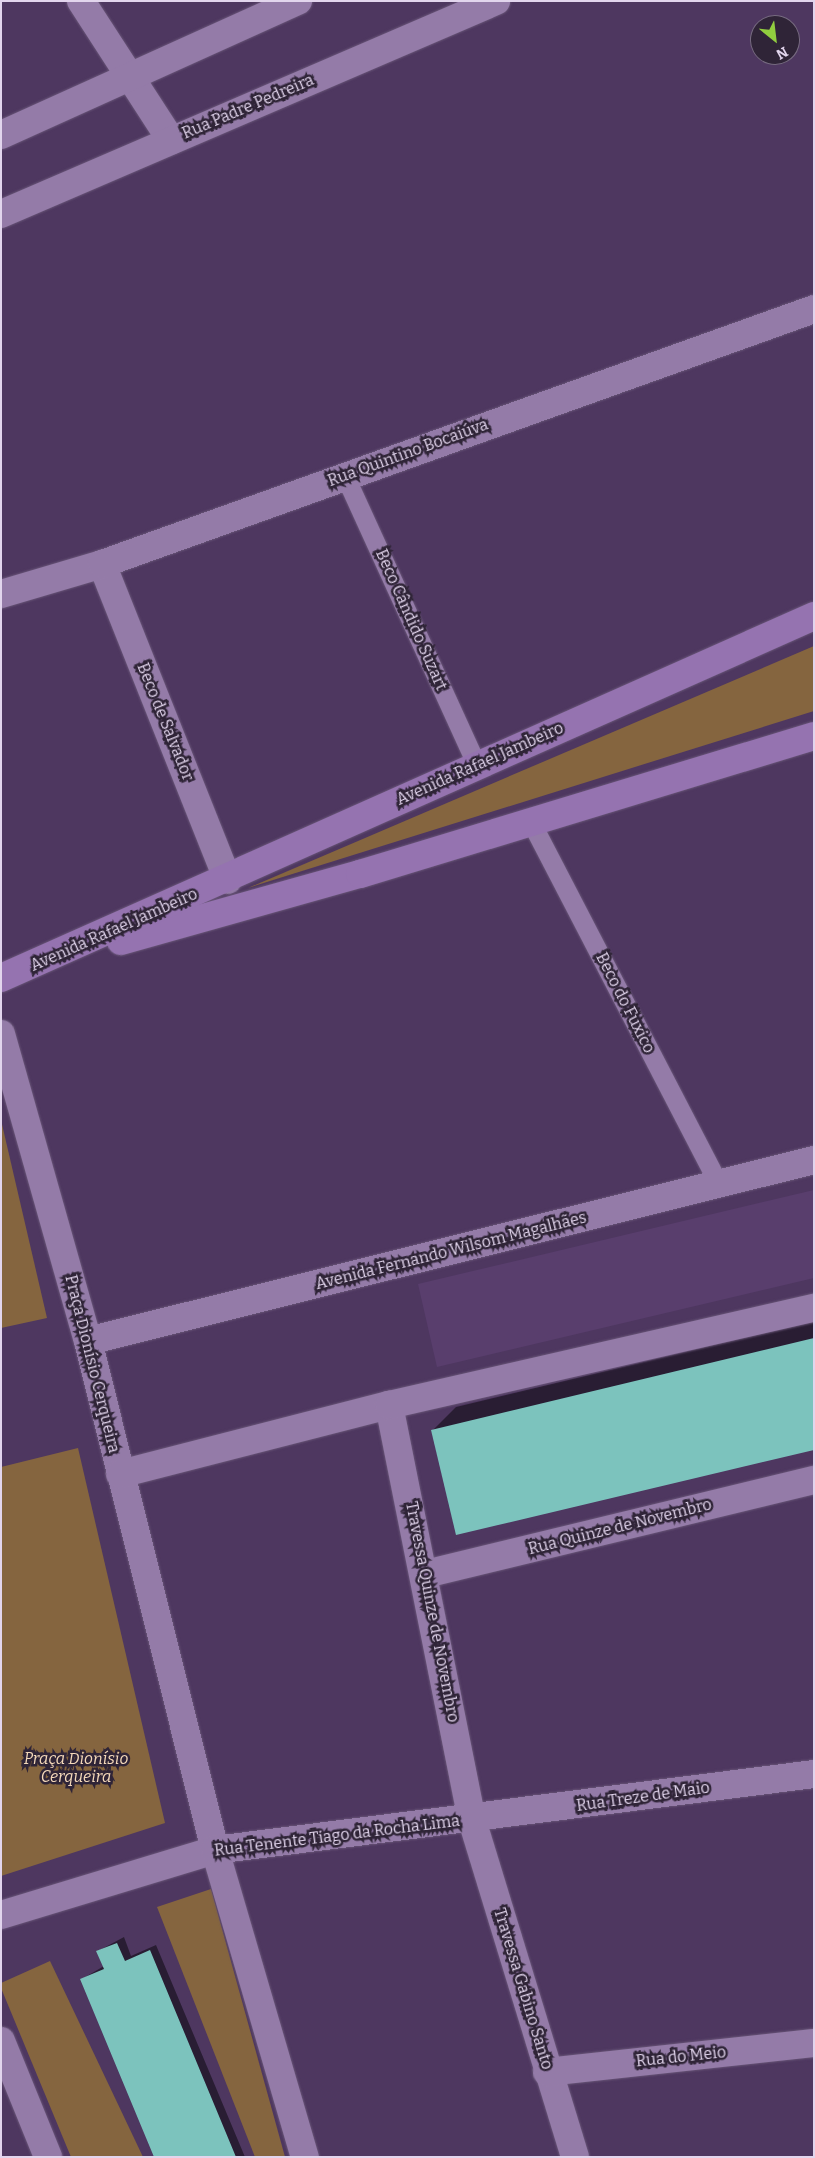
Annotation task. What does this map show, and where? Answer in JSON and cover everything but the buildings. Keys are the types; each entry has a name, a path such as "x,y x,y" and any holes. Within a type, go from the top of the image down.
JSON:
{"main road":[{"name":"Avenida Rafael Jambeiro","path":"12,973 228,880 476,764 814,616"},
{"name":"Avenida Rafael Jambeiro","path":"12,973 531,822 814,736"}],"street":[{"path":"81,1 127,76 171,140"},
{"path":"1,135 127,76 298,1"},
{"name":"Rua Padre Pedreira","path":"1,214 171,140 463,8 496,1"},
{"name":"Rua Quintino Bocaiúva","path":"1,594 102,564 814,309"},
{"name":"Beco de Salvador","path":"102,564 228,880"},
{"name":"Praça Dionísio Cerqueira","path":"1,1034 88,1341 214,1850 305,2157"},
{"name":"Avenida Fernando Wilsom Magalhães","path":"88,1341 814,1160"},
{"path":"120,1474 389,1405 814,1308"},
{"name":"Travessa Quinze de Novembro","path":"389,1405 426,1574 472,1820"},
{"name":"Rua Quinze de Novembro","path":"426,1574 814,1480"},
{"name":"Rua Treze de Maio","path":"472,1820 814,1774"},
{"name":"Rua Tenente Tiago da Rocha Lima","path":"1,1915 214,1850 472,1820"},
{"name":"Travessa Gabino Santo","path":"472,1820 547,2072 575,2157"},
{"path":"1,2041 48,2157"},
{"name":"Rua do Meio","path":"547,2072 814,2043"}],"lane":[{"name":"Beco Cândido Suzart","path":"345,476 476,764"},
{"name":"Beco do Fuxico","path":"531,822 719,1184"}],"shaded area":[{"path":"814,1190 814,1278 437,1367 418,1284"}],"green space":[{"path":"814,646 814,711 248,888"},
{"path":"1,1120 47,1318 1,1328"},
{"name":"Praça Dionísio Cerqueira","path":"78,1448 165,1823 1,1876 1,1467"},
{"path":"211,1889 285,2157 255,2157 157,1907"},
{"path":"50,1961 143,2157 71,2157 1,1988 1,1983"}]}
